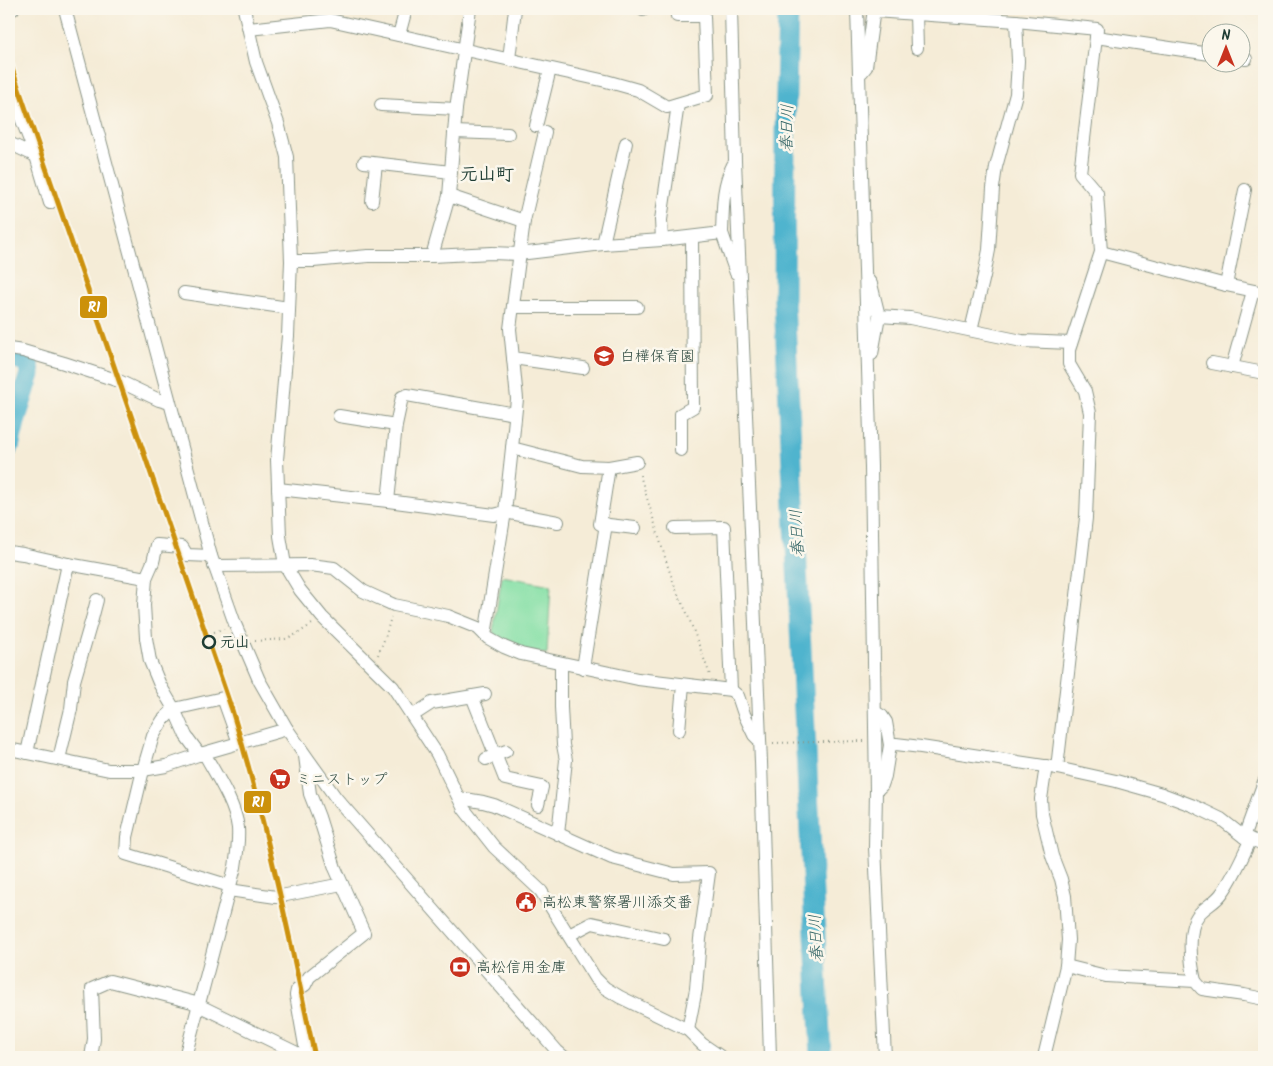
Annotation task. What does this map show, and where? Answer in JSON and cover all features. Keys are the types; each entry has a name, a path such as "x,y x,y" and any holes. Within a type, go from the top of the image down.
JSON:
{"street":[{"path":"9,11 13,9"},
{"path":"65,9 213,561 242,642 259,680 287,729 336,798 557,1055"},
{"path":"244,9 256,62 278,123 287,158 291,261 288,336 277,460 280,536 285,565 300,590 322,618 393,687 437,754 464,809 494,847 541,891 595,978 605,988 620,997 688,1030 702,1044 721,1057"},
{"path":"399,35 406,9"},
{"path":"432,256 450,196 456,109 470,9"},
{"path":"509,59 515,9"},
{"path":"249,28 329,14 399,35 606,81 638,90 668,107 707,95 704,16 677,16 676,9"},
{"path":"731,9 740,286 765,742 770,1057"},
{"path":"857,9 871,466 876,791 875,848 885,1057"},
{"path":"859,77 866,67 874,10 916,14 1020,17 1097,29 1080,173 1097,193 1101,252 1069,350 1070,364 1085,391 1090,413 1086,518 1052,767 1041,799 1042,814 1052,856 1065,896 1068,940 1066,966 1044,1057"},
{"path":"916,14 917,48"},
{"path":"971,330 989,250 996,167 1016,94 1020,17"},
{"path":"1096,37 1200,53"},
{"path":"485,635 505,512 517,399 510,329 524,221 550,70"},
{"path":"9,77 50,203"},
{"path":"662,240 661,220 678,104"},
{"path":"381,105 456,109"},
{"path":"9,112 21,118"},
{"path":"454,132 508,134"},
{"path":"9,143 36,156"},
{"path":"602,244 626,143"},
{"path":"735,161 724,189 722,233 740,286"},
{"path":"372,201 370,163 451,172"},
{"path":"1226,285 1246,190"},
{"path":"450,196 524,221"},
{"path":"291,261 368,256 519,254 722,233"},
{"path":"681,450 682,414 693,407 692,236"},
{"path":"1101,252 1259,292 1232,367"},
{"path":"864,276 871,284 879,316 873,352 867,364"},
{"path":"184,292 289,308"},
{"path":"513,307 637,307"},
{"path":"879,316 910,318 1022,341 1071,343"},
{"path":"9,349 48,358 119,381 159,400 170,403"},
{"path":"513,358 583,368"},
{"path":"1212,363 1264,373"},
{"path":"388,501 396,425 402,397 407,395 514,414"},
{"path":"339,416 396,425"},
{"path":"512,448 582,466 609,467 636,462"},
{"path":"609,467 600,524 635,528"},
{"path":"278,489 494,515 505,512 558,522"},
{"path":"583,668 606,524"},
{"path":"675,528 724,527 731,690"},
{"path":"185,1057 230,888 238,846 238,828 232,805 202,754 186,736 150,661 146,638 144,605 146,578 153,562 157,545 182,547 187,555 213,561 310,565 334,568 363,591 394,605 448,616 478,628 485,635 504,647 521,654 638,679 731,690 738,696 754,735 765,742"},
{"path":"9,552 146,578"},
{"path":"27,752 68,564"},
{"path":"59,759 71,709 74,681 97,600"},
{"path":"558,834 566,760 561,717 560,663"},
{"path":"679,730 683,685"},
{"path":"412,716 432,703 478,695 505,779 542,788 538,805"},
{"path":"239,743 224,698 174,709 153,736 127,837 126,854 230,888 276,896 342,884"},
{"path":"875,712 882,716 886,722 890,745 885,776 882,785 876,791"},
{"path":"9,749 109,770 143,770 166,766 287,729"},
{"path":"890,745 921,747 1052,767 1116,781 1162,794 1194,806 1221,819 1248,838 1264,844"},
{"path":"305,754 310,794 335,868 364,933 309,977 305,985 297,990 296,995 306,1057"},
{"path":"1264,782 1241,860 1221,896 1198,915 1193,925 1191,956 1195,981 1202,989 1264,999"},
{"path":"458,798 494,805 612,858 674,874 709,873 700,939 696,990 688,1030"},
{"path":"569,935 592,923 664,939"},
{"path":"1066,966 1106,976 1195,981"},
{"path":"91,1057 94,1039 92,990 110,981 192,1002 306,1057"}],"path":[{"path":"636,462 668,567 715,689"},
{"path":"372,666 386,635 394,605"},
{"path":"242,642 285,639 298,634 322,618"},
{"path":"214,632 220,630"},
{"path":"765,742 867,741"}],"green space":[{"path":"502,576 551,585 547,654 525,652 495,636 493,631"}],"waterway":[{"name":"春日川","path":"788,9 784,301 821,1057"},
{"path":"9,357 25,361 29,366 30,374 9,447"}],"transit line":[{"name":"R1","path":"9,60 232,710 267,839 315,1057"}],"place":[{"name":"白樺保育園","path":"604,356"},
{"name":"元山","path":"209,642"},
{"name":"ミニストップ","path":"280,779"},
{"name":"高松東警察署川添交番","path":"526,902"},
{"name":"高松信用金庫","path":"460,967"}],"district":[{"name":"元山町","path":"487,174"}]}
